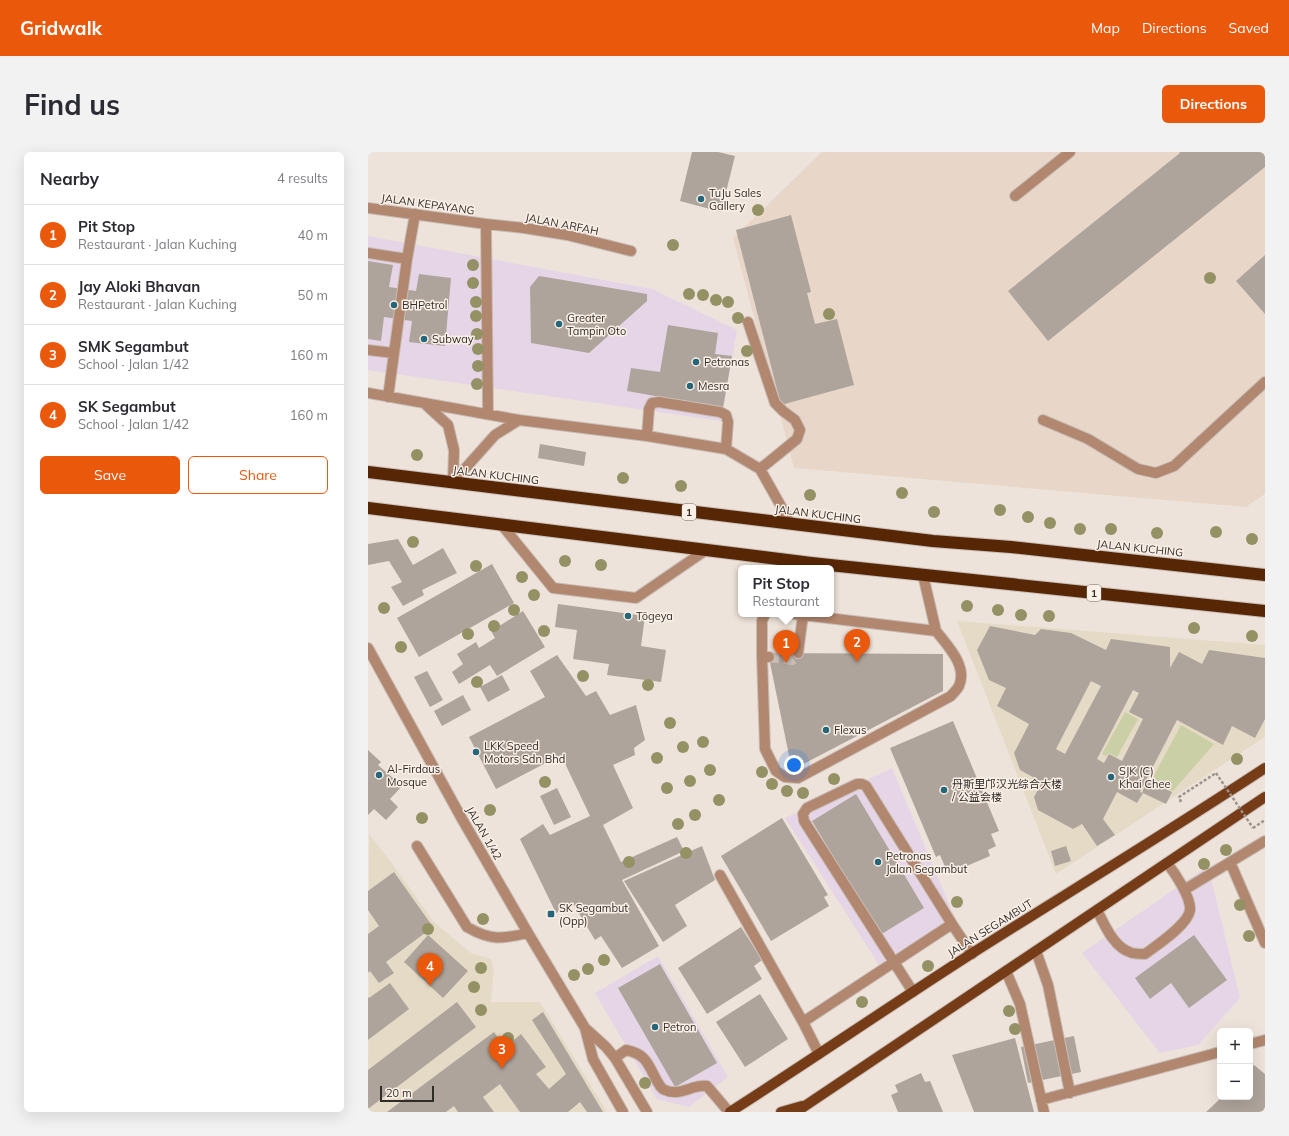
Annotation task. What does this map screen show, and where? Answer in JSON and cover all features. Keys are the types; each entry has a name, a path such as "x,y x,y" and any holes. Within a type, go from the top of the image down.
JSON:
{"highway":[{"name":"JALAN KUCHING","path":"368,472 932,541 1011,547 1265,575"},
{"name":"1","path":"368,508 706,550 804,565"},
{"name":"1","path":"834,568 923,575 1265,611"}],"main road":[{"name":"JALAN SEGAMBUT","path":"730,1112 972,954 1265,768"},
{"path":"796,1112 1265,797"},
{"path":"781,1112 806,1105"}],"street":[{"path":"1015,196 1070,152"},
{"name":"JALAN KEPAYANG","path":"368,208 486,224 488,414"},
{"path":"388,397 407,259 415,214"},
{"name":"JALAN ARFAH","path":"486,224 567,235 631,251"},
{"path":"368,253 407,259"},
{"path":"748,322 775,403 782,411 795,420 800,430 797,439 760,469"},
{"path":"368,350 394,353"},
{"path":"1043,420 1088,439 1138,469 1156,472 1174,466 1265,382"},
{"path":"368,393 519,420 647,436 726,449 760,469 791,524"},
{"path":"424,402 448,425 454,450 453,482"},
{"path":"647,436 649,409 652,403 659,402 720,412 726,415 728,422 726,449"},
{"path":"453,482 495,435 519,420"},
{"path":"501,524 553,588 621,597 636,598 706,550"},
{"path":"764,617 762,621 765,657 764,749 776,771 785,777 798,778 951,696 958,687 961,678 956,655 936,631 923,575"},
{"path":"798,653 800,617"},
{"path":"824,617 936,631"},
{"name":"JALAN 1/42","path":"368,648 423,749 528,933 585,1028 593,1059 623,1112"},
{"path":"913,992 804,821 803,814 807,808 857,784 866,786 972,954"},
{"path":"1184,890 1265,841"},
{"path":"417,846 467,927 479,934 501,939 528,933"},
{"path":"1230,862 1265,943"},
{"path":"1097,910 1111,936 1125,950 1133,954 1145,954 1182,926 1190,910 1189,902 1184,890 1178,878 1167,863"},
{"path":"720,875 803,1022 819,1054"},
{"path":"803,1022 952,924"},
{"path":"1036,951 1048,984 1070,1092"},
{"path":"1006,971 1020,1004 1044,1112"},
{"name":"JALAN 1/42","path":"585,1028 606,1047 615,1058 647,1112"},
{"path":"1253,1043 1265,1040"},
{"path":"615,1058 626,1050 635,1052 644,1057 664,1090 675,1092 685,1091 701,1085 707,1086 730,1112"},
{"path":"1041,1100 1217,1053"}],"path":[{"path":"1181,802 1179,797 1216,773 1253,828 1265,820"}],"shaded area":[{"path":"822,152 1265,152 1265,494 1246,507 794,468 733,238"},
{"path":"368,236 652,289 737,330 721,421 368,370"},
{"name":"SJK (C) Khai Chee","path":"957,621 1265,645 1265,737 1056,874"},
{"path":"892,768 954,916 879,965 785,818"},
{"path":"369,834 433,921 471,953 491,959 494,969 491,1002 540,1002 607,1112 368,1112"},
{"path":"1208,866 1240,998 1198,1045 1160,1053 1082,953"},
{"path":"658,956 728,1077 689,1107 657,1099 595,993"}],"green space":[{"path":"1125,712 1138,719 1117,757 1109,753 1106,756 1102,754"},
{"path":"1181,725 1214,744 1173,791 1151,781"}],"building":[{"path":"692,152 718,152 735,156 721,212 680,201"},
{"path":"1179,152 1265,152 1265,167 1048,341 1008,291 1180,153"},
{"path":"791,215 811,292 807,293 815,324 837,319 854,385 781,405 736,230"},
{"path":"1265,255 1265,314 1236,281"},
{"path":"368,261 393,265 389,287 416,291 419,274 451,278 445,346 409,342 412,321 384,317 381,341 368,339"},
{"path":"539,276 647,294 647,301 589,353 531,343 530,287"},
{"name":"Petronas","path":"668,325 718,333 715,354 732,356 723,408 627,391 631,368 660,372"},
{"path":"540,444 586,452 584,466 538,458"},
{"path":"398,539 413,565 443,548 457,573 422,590 424,595 403,606 391,587 402,582 389,561 368,565 368,544"},
{"path":"492,564 514,603 419,657 397,618"},
{"path":"558,604 645,616 641,646 666,650 661,682 607,675 609,664 573,659 577,630 555,627"},
{"path":"523,611 545,647 497,676 490,665 459,684 452,672 463,664 457,654 476,642 479,648 495,638 491,631"},
{"name":"SJK (C) Khai Chee","path":"990,626 1035,635 1041,629 1071,633 1106,650 1111,639 1170,647 1170,668 1179,652 1202,664 1209,650 1265,658 1265,719 1255,738 1232,726 1223,745 1177,720 1140,792 1142,793 1147,780 1172,792 1166,804 1143,793 1137,803 1117,792 1103,819 1115,835 1097,846 1082,824 1073,829 1038,810 1034,797 1042,782 1020,770 1014,753 1029,724 997,706 1006,688 989,680 977,650","holes":["1091,681 1101,686 1065,754 1056,749","1133,690 1139,693 1129,712 1143,719 1122,761 1109,754 1104,763 1097,759"]},
{"name":"Flexus","path":"768,653 943,654 943,691 792,770"},
{"path":"557,655 586,696 596,691 610,715 636,705 645,740 634,748 635,755 613,765 633,808 603,825 621,862 677,837 684,851 622,880 659,946 622,968 601,936 595,940 574,905 556,913 520,839 543,824 550,835 590,816 561,755 496,789 469,737 545,697 530,671"},
{"path":"427,671 443,700 430,707 414,677"},
{"path":"502,675 510,690 488,702 480,687"},
{"path":"463,695 471,710 442,726 434,711"},
{"name":"丹斯里邝汉光综合大楼 / 公益会楼","path":"953,721 999,831 991,834 996,846 988,850 990,856 948,874 940,855 936,857 890,748"},
{"name":"Al-Firdaus Mosque","path":"368,750 381,762 378,765 402,786 390,799 398,807 386,820 374,809 368,815"},
{"path":"557,788 571,817 554,825 540,796"},
{"path":"856,794 924,908 880,935 812,821"},
{"path":"782,818 828,895 824,897 829,906 771,941 721,856"},
{"path":"702,846 715,880 675,905 687,926 663,942 624,881"},
{"path":"1066,846 1071,861 1055,866 1051,851"},
{"path":"394,872 433,927 386,962 394,973 379,983 370,971 368,973 368,934 379,926 368,910 368,891"},
{"path":"741,927 762,960 754,966 762,979 707,1014 678,968"},
{"path":"428,935 468,971 443,998 404,962"},
{"path":"1194,935 1227,980 1189,1008 1171,983 1150,999 1135,978"},
{"path":"660,964 717,1063 675,1087 618,988"},
{"path":"390,983 409,1009 368,1040 368,997 369,998"},
{"path":"760,994 788,1039 745,1067 716,1022"},
{"path":"457,1002 476,1027 368,1109 368,1070"},
{"path":"543,1012 603,1112 587,1112 580,1102 568,1112 520,1112 500,1084 483,1097 494,1112 458,1112 454,1106 446,1112 387,1112 494,1032 509,1053 514,1048 510,1043 521,1034 546,1067 536,1074 549,1089 566,1074 532,1020"},
{"path":"1074,1036 1081,1072 1028,1083 1021,1047"},
{"path":"1015,1038 1034,1112 974,1112 952,1055"},
{"path":"1254,1065 1265,1074 1265,1112 1206,1112 1219,1100 1253,1100"},
{"path":"921,1073 925,1082 930,1081 943,1112 898,1112 891,1095 898,1092 895,1085"}],"tunnel":[{"path":"769,657 792,660 798,653"}],"place":[{"name":"TuJu Sales Gallery","path":"701,199"},
{"name":"BHPetrol","path":"394,305"},
{"name":"Greater Tampin Oto","path":"559,324"},
{"name":"Subway","path":"424,339"},
{"name":"Petronas","path":"696,362"},
{"name":"Mesra","path":"690,386"},
{"name":"Tōgeya","path":"628,616"},
{"name":"Jay Aloki Bhavan","path":"857,662"},
{"name":"Pit Stop","path":"786,663"},
{"name":"Flexus","path":"826,730"},
{"name":"LKK Speed Motors Sdn Bhd","path":"476,752"},
{"name":"Al-Firdaus Mosque","path":"379,775"},
{"name":"SJK (C) Khai Chee","path":"1111,777"},
{"name":"丹斯里邝汉光综合大楼 / 公益会楼","path":"944,790"},
{"name":"Petronas Jalan Segambut","path":"878,862"},
{"name":"SK Segambut (Opp)","path":"551,914"},
{"name":"SK Segambut","path":"430,986"},
{"name":"Petron","path":"655,1027"},
{"name":"SMK Segambut","path":"502,1069"}]}
